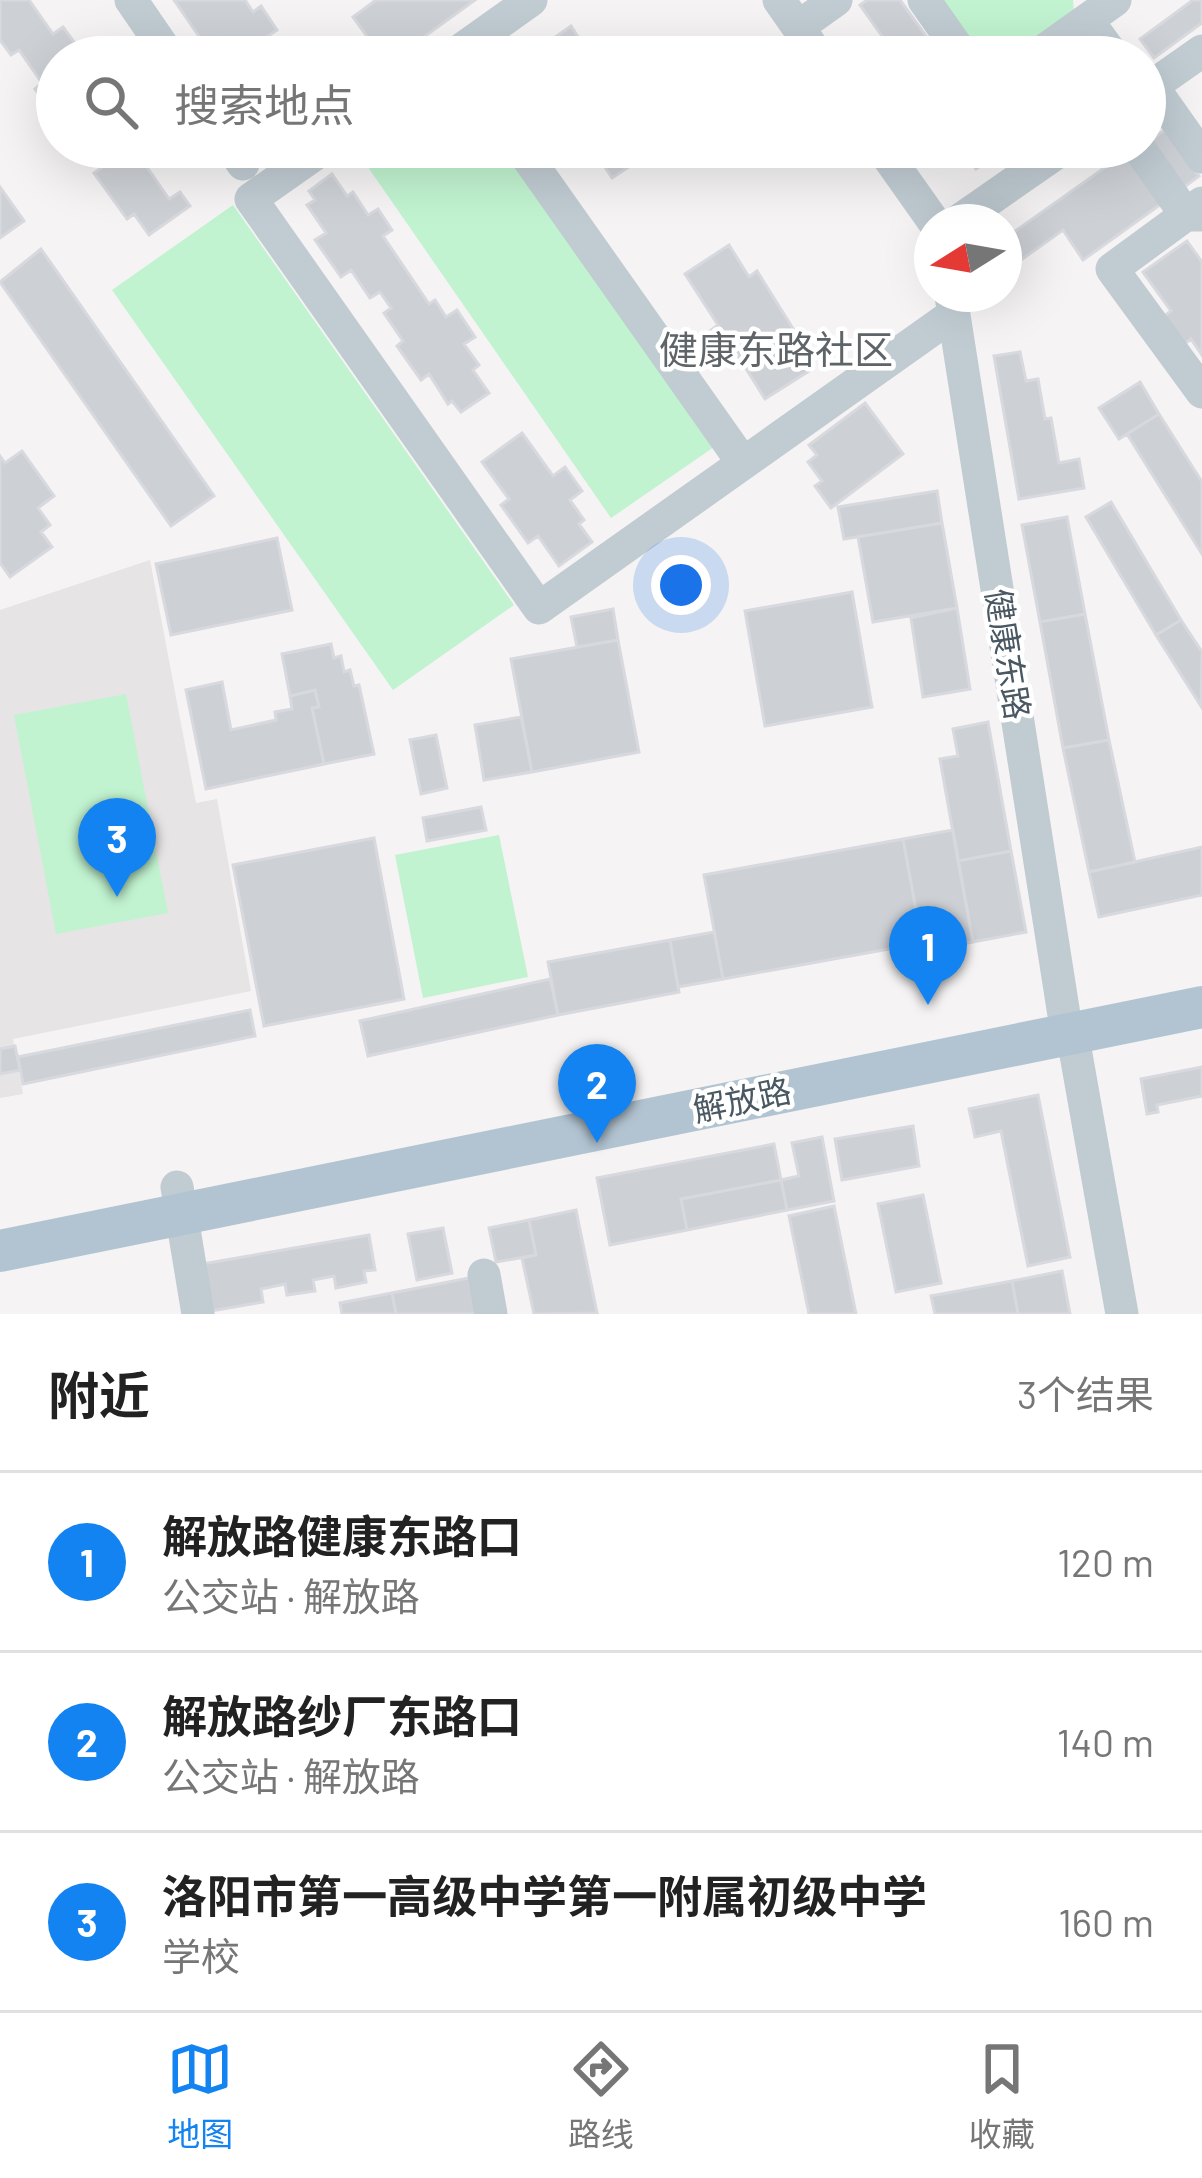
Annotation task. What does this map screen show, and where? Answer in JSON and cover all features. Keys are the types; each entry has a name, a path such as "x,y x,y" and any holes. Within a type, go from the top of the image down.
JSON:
{"main road":[{"name":"解放路","path":"1065,1027 1202,986"},
{"name":"解放路","path":"0,1251 179,1201 1065,1027 1202,1006"},
{"name":"解放路","path":"0,1221 179,1201"}],"street":[{"path":"131,0 156,36"},
{"path":"482,36 532,0"},
{"path":"788,14 836,0"},
{"path":"923,0 949,36"},
{"path":"1062,36 1097,8"},
{"path":"1166,76 1202,51"},
{"path":"1166,110 1202,157"},
{"path":"296,168 251,200 539,608 743,463 942,312"},
{"path":"535,168 743,463"},
{"path":"896,168 921,204"},
{"path":"983,204 1034,168"},
{"path":"1157,168 1197,211 1112,268 1202,392"},
{"name":"健康东路","path":"954,312 1112,1314"},
{"name":"健康东路","path":"1065,1027 1122,1314"},
{"path":"179,1201 198,1314"},
{"path":"484,1276 491,1314"}],"shaded area":[{"path":"150,560 196,803 217,799 251,991 13,1039 23,1094 0,1098 0,610"}],"green space":[{"path":"937,0 1073,0 1074,13 1049,36 963,36"},
{"path":"369,168 521,168 714,447 611,518"},
{"path":"233,205 514,605 393,690 112,290"},
{"path":"126,694 168,913 56,934 14,715"},
{"path":"499,835 528,977 423,998 395,855"}],"building":[{"path":"0,0 29,0 53,34 63,27 70,36 36,36 36,74 19,50 11,55 0,40"},
{"path":"174,0 245,0 253,12 261,6 277,30 268,36 199,36"},
{"path":"376,0 475,0 425,36 367,36 353,17"},
{"path":"867,0 900,0 926,36 882,36 860,5"},
{"path":"1193,0 1202,0 1202,23 1166,49 1166,36 1144,36"},
{"path":"571,26 577,36 557,36"},
{"path":"1166,131 1199,176 1183,188 1166,164"},
{"path":"101,168 148,168 169,199 180,192 190,206 149,235 134,214 127,219 94,173"},
{"path":"606,168 627,168 612,178"},
{"path":"1104,168 1140,168 1164,202 1083,260 1063,230 1022,259 1022,226"},
{"path":"332,174 347,196 353,192 368,215 378,209 392,230 383,236 429,304 435,300 446,317 457,310 475,337 464,344 479,365 473,370 489,393 461,412 452,401 448,404 429,374 421,380 397,346 403,341 384,313 391,308 380,292 370,298 351,270 341,277 315,240 326,233 307,205 315,200 309,191"},
{"path":"0,187 24,221 0,238"},
{"path":"1187,241 1202,262 1202,355 1191,339 1183,345 1163,317 1171,311 1143,272"},
{"path":"729,245 749,277 757,271 797,335 789,340 809,371 765,399 735,351 726,357 710,331 718,325 685,274"},
{"path":"41,249 214,496 171,526 0,282"},
{"path":"1020,352 1026,381 1038,379 1059,463 1079,459 1084,488 1019,499 994,356"},
{"path":"1140,382 1159,414 1119,439 1099,408"},
{"path":"865,403 903,454 831,508 815,486 822,481 808,462 817,455 809,445"},
{"path":"1159,414 1202,482 1202,554 1127,434"},
{"path":"522,433 553,476 565,467 582,491 570,500 592,542 559,566 538,536 528,543 501,505 509,499 482,462"},
{"path":"22,451 54,496 38,508 50,525 41,532 52,547 10,577 0,563 0,456 5,463"},
{"path":"937,491 942,523 844,539 838,507"},
{"path":"1111,502 1181,620 1156,635 1086,517"},
{"path":"1067,517 1085,614 1040,622 1022,525"},
{"path":"942,523 957,608 873,622 858,537"},
{"path":"277,538 292,610 171,635 156,564"},
{"path":"852,592 872,707 765,726 745,611"},
{"path":"957,608 970,689 923,697 911,618"},
{"path":"613,609 618,640 577,647 571,617"},
{"path":"1085,614 1109,740 1063,748 1040,622"},
{"path":"1181,620 1202,652 1201,706 1156,635"},
{"path":"618,640 639,752 532,772 511,659"},
{"path":"331,644 334,658 341,656 344,672 350,670 354,686 359,685 374,754 324,764 312,708 319,707 315,690 290,696 282,654"},
{"path":"222,682 231,730 276,720 275,712 292,709 290,696 315,690 319,707 312,708 324,764 206,789 186,690"},
{"path":"521,717 532,772 484,780 475,725"},
{"path":"988,722 1011,851 958,861 940,759 958,756 953,729"},
{"path":"436,735 447,788 421,794 410,740"},
{"path":"1109,740 1135,862 1089,872 1063,748"},
{"path":"481,807 486,830 427,841 423,818"},
{"path":"953,830 973,942 945,947 943,939 922,943 903,839"},
{"path":"374,838 404,999 264,1026 233,865"},
{"path":"903,839 922,943 723,979 704,875"},
{"path":"1202,847 1202,895 1099,917 1089,872"},
{"path":"1011,851 1026,932 973,942 958,861"},
{"path":"714,932 723,979 678,987 670,940"},
{"path":"670,940 679,992 558,1015 548,962"},
{"path":"550,979 558,1015 368,1056 360,1021"},
{"path":"250,1010 255,1036 23,1084 18,1057"},
{"path":"15,1046 20,1070 0,1074 0,1049"},
{"path":"1202,1067 1202,1096 1157,1105 1158,1112 1147,1114 1141,1079"},
{"path":"1038,1095 1070,1257 1028,1266 1001,1131 975,1137 969,1109"},
{"path":"913,1126 919,1166 842,1180 835,1139"},
{"path":"822,1137 834,1201 787,1210 781,1180 799,1176 792,1143"},
{"path":"774,1144 781,1180 681,1199 687,1230 610,1245 597,1178"},
{"path":"781,1180 787,1210 687,1230 681,1199"},
{"path":"923,1195 941,1283 896,1292 878,1204"},
{"path":"834,1206 856,1314 809,1314 789,1216"},
{"path":"576,1210 597,1313 534,1314 522,1258 536,1255 529,1220"},
{"path":"529,1220 536,1255 496,1262 489,1228"},
{"path":"443,1228 452,1273 417,1280 408,1234"},
{"path":"369,1235 375,1270 364,1271 366,1282 336,1288 334,1276 313,1280 315,1291 287,1295 285,1284 261,1289 263,1302 205,1312 197,1265"},
{"path":"1062,1271 1070,1314 1018,1314 1012,1281"},
{"path":"469,1278 476,1314 396,1314 392,1293"},
{"path":"1012,1281 1018,1314 935,1314 931,1296"},
{"path":"392,1293 396,1314 342,1314 340,1303"}],"place":[{"name":"洛阳市第一高级中学第一附属初级中学","path":"117,897"},
{"name":"解放路健康东路口","path":"928,1005"},
{"name":"解放路纱厂东路口","path":"597,1143"}],"district":[{"name":"健康东路社区","path":"776,350"}]}
